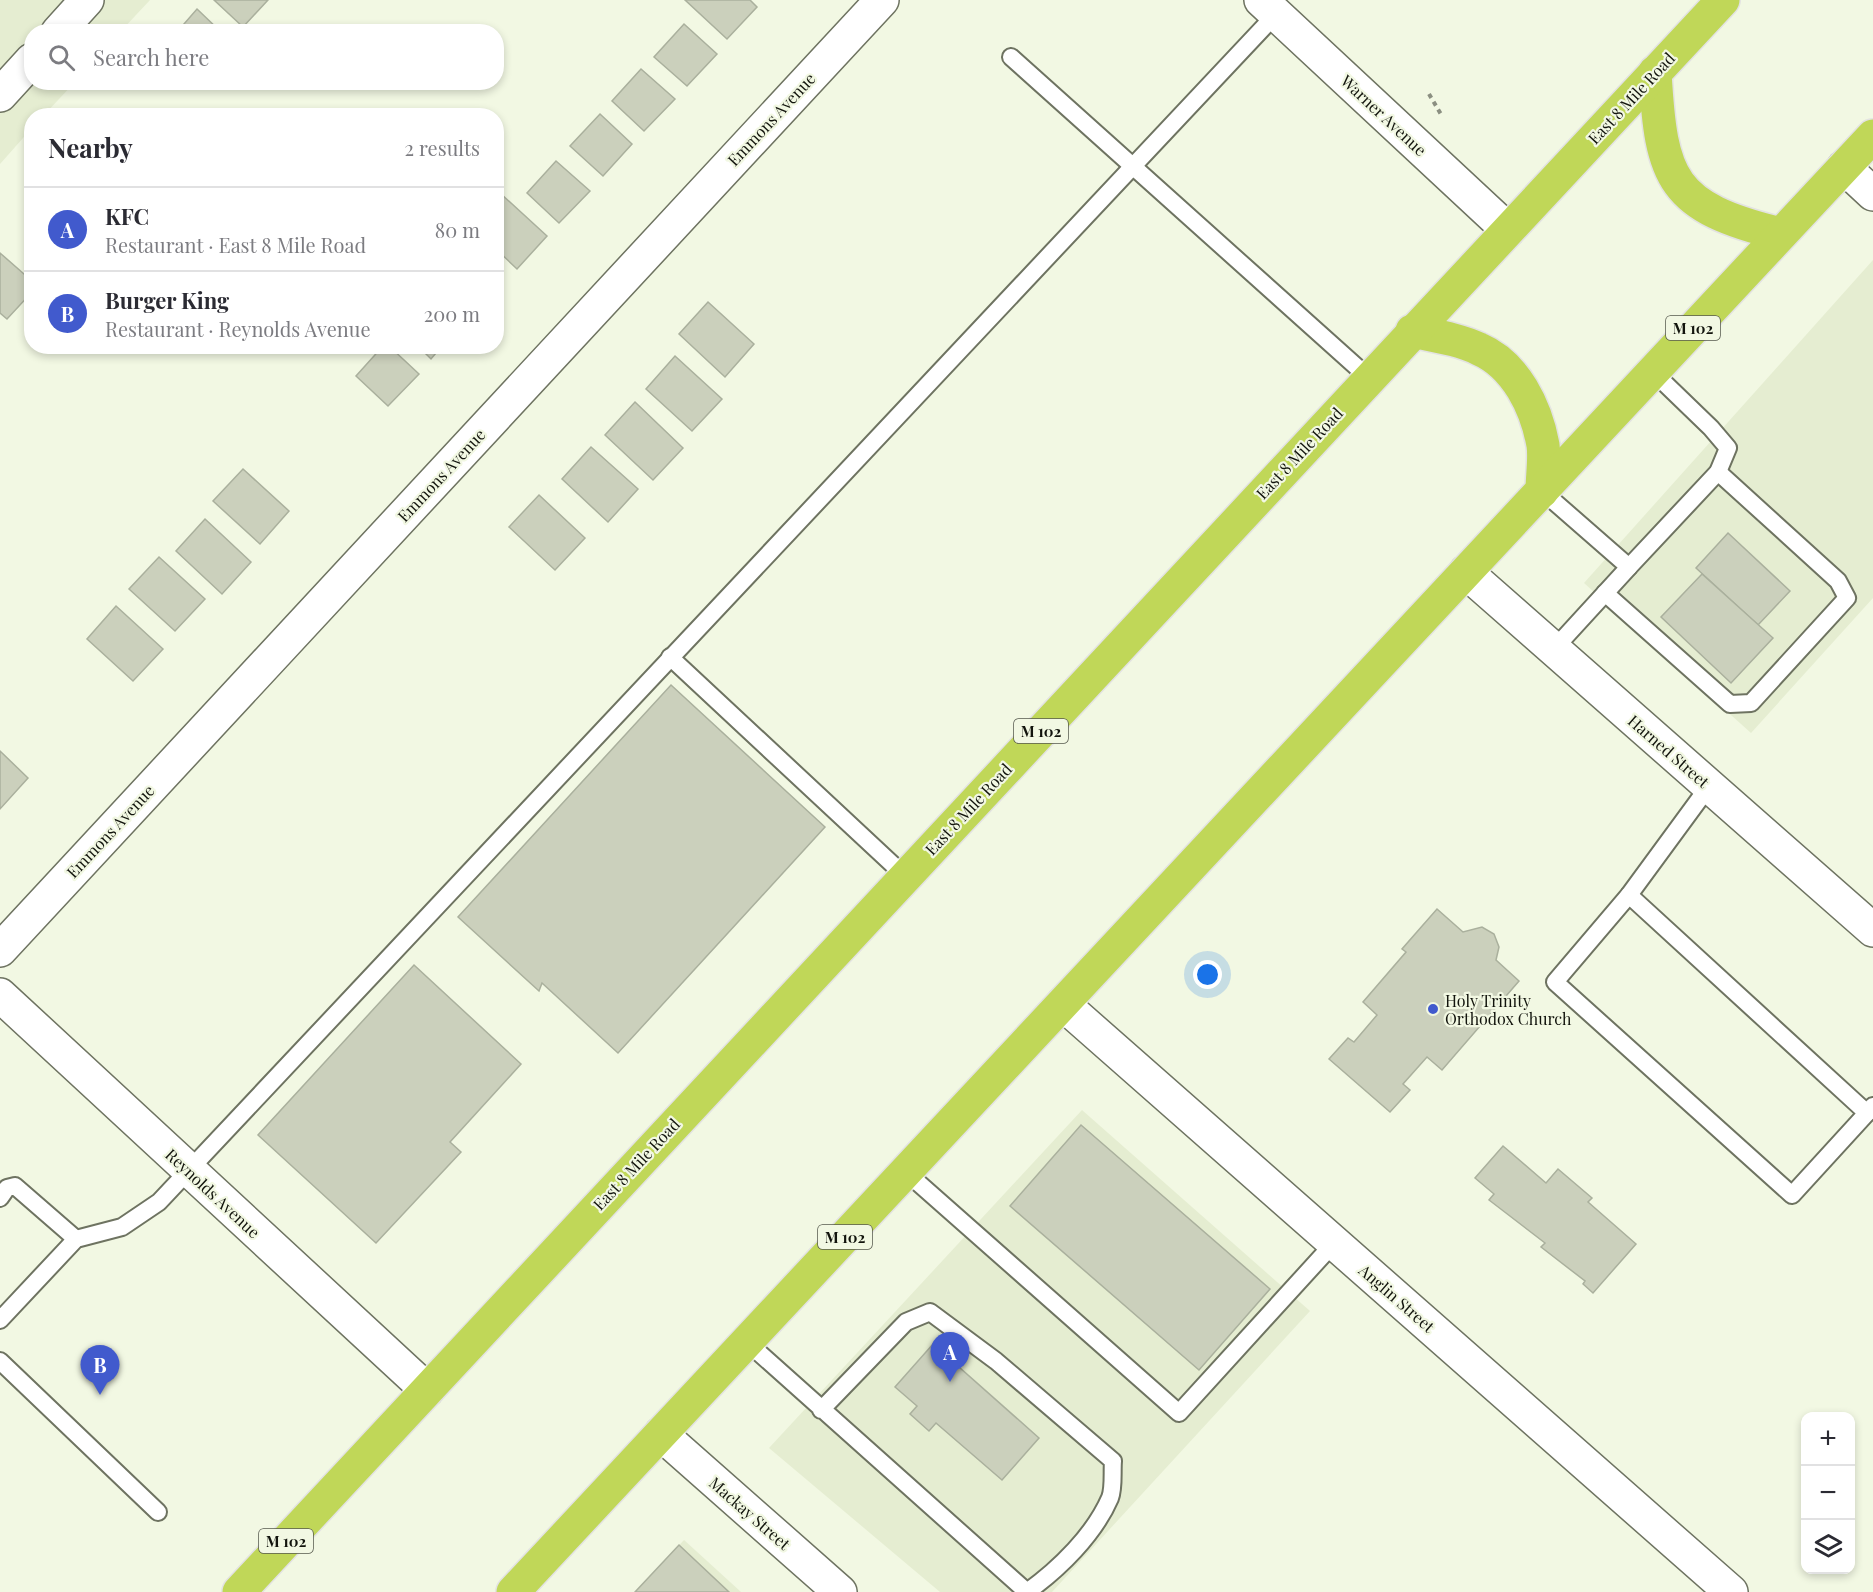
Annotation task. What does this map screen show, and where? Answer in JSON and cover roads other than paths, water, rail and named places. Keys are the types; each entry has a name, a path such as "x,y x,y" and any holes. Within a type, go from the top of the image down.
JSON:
{"highway":[{"name":"East 8 Mile Road","path":"239,1592 1723,0"},
{"path":"1655,72 1658,127 1664,157 1676,181 1695,201 1718,215 1781,234"},
{"name":"M 102","path":"513,1592 1873,136"},
{"path":"1412,332 1454,340 1481,349 1502,365 1522,387 1536,417 1543,447 1542,490"}],"street":[{"path":"65,24 87,0"},
{"name":"Emmons Avenue","path":"0,950 882,0"},
{"name":"Warner Avenue","path":"1269,7 1508,230"},
{"path":"0,95 24,69"},
{"path":"1844,167 1873,194"},
{"name":"Harned Street","path":"1466,572 1873,930"},
{"name":"Reynolds Avenue","path":"0,995 427,1390"},
{"name":"Anglin Street","path":"1063,1004 1731,1592"},
{"name":"Mackay Street","path":"661,1434 840,1592"}],"lane":[{"path":"0,1320 76,1239 99,1235 138,1218 159,1202 1132,167 1269,7"},
{"path":"1011,57 1369,378"},
{"path":"1554,650 1718,472 1728,448 1711,428 1652,372"},
{"path":"1605,593 1730,704 1751,704 1847,598 1838,581 1718,472"},
{"path":"1542,490 1629,567"},
{"path":"670,657 905,876"},
{"path":"1629,895 1870,1109 1792,1195 1555,981 1629,895 1709,786"},
{"path":"906,1172 1179,1413 1334,1243"},
{"path":"0,1198 8,1188 15,1186 76,1239"},
{"path":"747,1342 821,1410 1027,1592 1051,1574 1089,1532 1111,1497 1113,1461 996,1361 930,1312 906,1322 821,1410"},
{"path":"0,1361 158,1512"}],"place":[{"name":"Holy Trinity Orthodox Church","path":"1433,1009"},
{"name":"KFC","path":"950,1382"},
{"name":"Burger King","path":"100,1395"}]}
